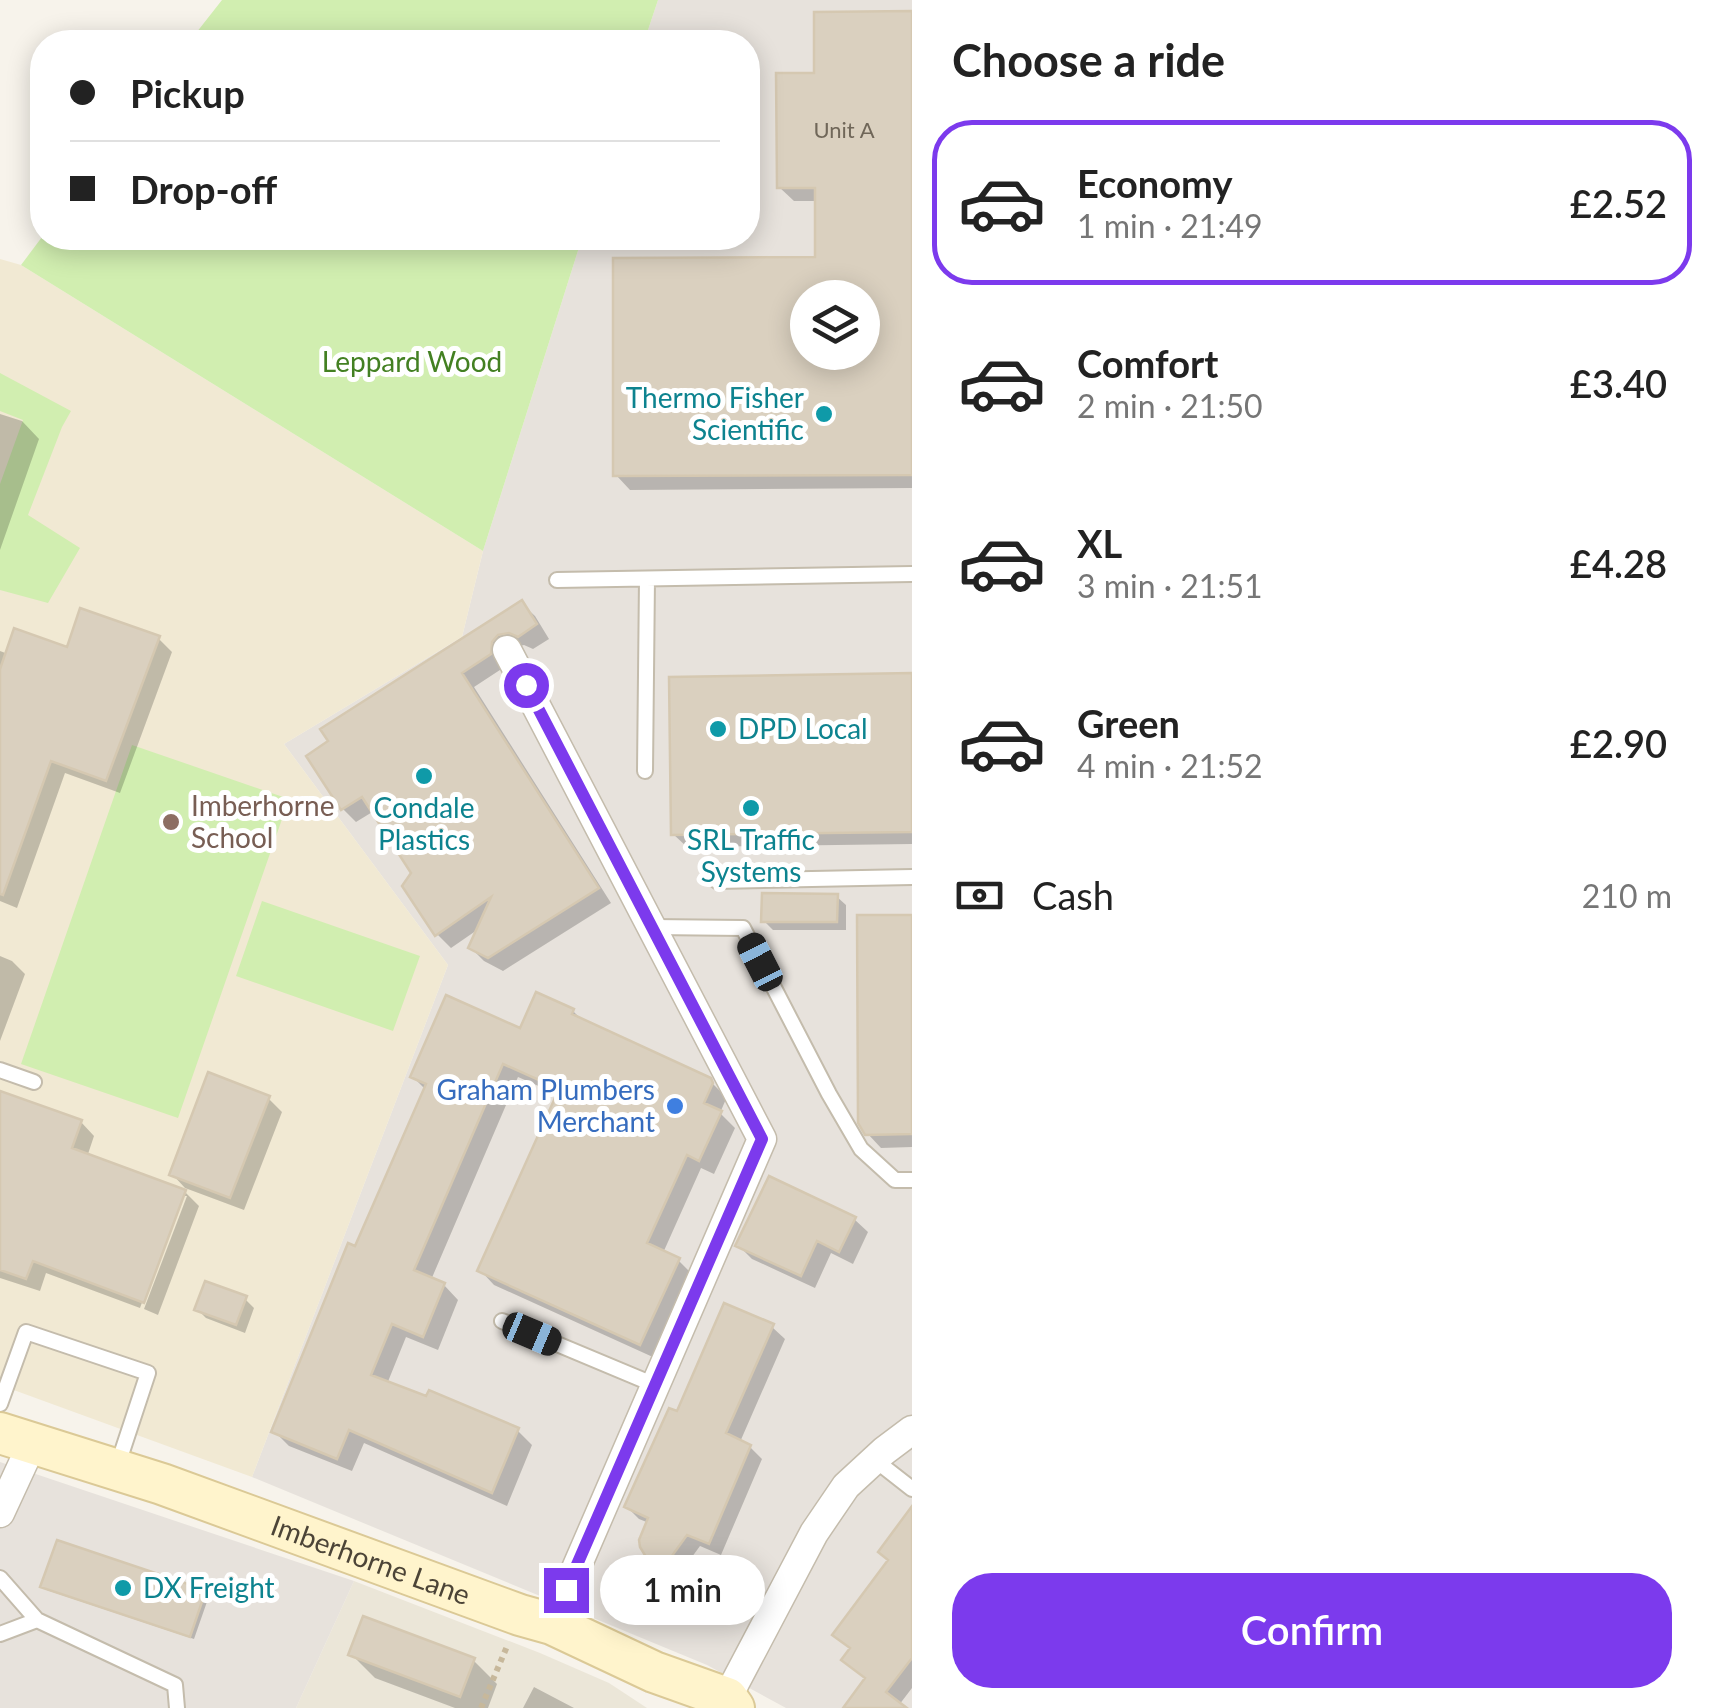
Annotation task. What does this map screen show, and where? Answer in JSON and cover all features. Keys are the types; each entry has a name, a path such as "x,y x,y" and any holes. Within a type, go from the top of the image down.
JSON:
{"street":[{"path":"507,650 762,1139 655,1386 536,1619"},
{"path":"731,1703 814,1533 846,1486 912,1430"},
{"path":"0,1513 16,1438"},
{"name":"Imberhorne Lane","path":"16,1438 162,1484 536,1619 731,1703"}],"lane":[{"path":"557,580 912,574"},
{"path":"645,771 646,578"},
{"path":"717,881 912,877"},
{"path":"652,928 743,928 861,1149 895,1180 912,1180"},
{"path":"0,1070 34,1082"},
{"path":"502,1321 655,1386"},
{"path":"0,1404 26,1332 148,1373 116,1470"},
{"path":"875,1460 912,1489"},
{"path":"0,1578 37,1620 175,1685 177,1708"},
{"path":"0,1634 37,1620"}],"path":[{"path":"481,1708 536,1619"}],"shaded area":[{"path":"658,0 912,0 912,1708 786,1708 707,1665 252,1477 448,965 284,744 462,637 483,551 578,250 760,250 760,30 648,30"},
{"name":"Imberhorne School","path":"0,259 21,265 483,551 462,637 284,744 448,965 252,1477 0,1385"},
{"path":"0,1462 354,1581 296,1708 0,1708"},
{"path":"354,1581 540,1653 609,1683 647,1708 296,1708"}],"green space":[{"path":"222,0 658,0 648,30 198,30"},
{"name":"Leppard Wood","path":"32,250 578,250 483,551 21,265"},
{"path":"0,373 71,411 28,515 80,548 48,603 0,590 0,484 23,420 0,411"},
{"path":"132,745 289,799 178,1118 21,1064"},
{"path":"262,901 420,956 393,1031 236,976"}],"building":[{"path":"912,11 912,475 613,476 613,258 815,257 815,188 777,188 776,73 814,73 814,12"},
{"name":"Condale Plastics","path":"522,600 537,624 518,637 509,633 498,635 492,642 491,654 462,673 599,888 488,958 468,948 491,897 435,936 402,886 411,873 362,797 341,810 306,756 328,741 320,729"},
{"path":"80,608 160,636 106,781 51,761 3,895 0,669 14,628 67,647"},
{"path":"912,673 912,832 671,835 669,677"},
{"path":"762,893 838,894 837,922 761,922"},
{"path":"857,915 912,915 912,1134 865,1135 858,1123"},
{"path":"536,992 574,1009 572,1014 711,1078 713,1083 704,1103 722,1111 699,1161 687,1155 647,1243 680,1258 640,1345 477,1271 559,1089 503,1064 414,1270 445,1283 423,1337 392,1324 371,1375 426,1396 429,1390 519,1428 492,1493 349,1430 337,1459 271,1432 348,1243 355,1246 426,1084 410,1077 446,995 520,1028"},
{"path":"208,1072 270,1096 230,1198 169,1175"},
{"path":"0,1091 82,1120 72,1148 186,1190 144,1303 33,1261 26,1279 0,1270"},
{"path":"769,1176 856,1217 839,1252 817,1241 801,1276 735,1246"},
{"path":"205,1281 247,1296 236,1325 194,1310"},
{"path":"724,1303 774,1324 726,1433 751,1445 709,1544 687,1535 669,1560 651,1561 639,1540 648,1518 624,1507 669,1408 677,1411"},
{"path":"912,1506 912,1658 886,1692 907,1708 843,1708 865,1678 841,1660 850,1648 832,1635 888,1560 878,1552"},
{"name":"DX Freight","path":"57,1540 206,1590 190,1637 40,1587"},
{"path":"363,1616 475,1658 460,1697 348,1655"}],"place":[{"name":"Thermo Fisher Scientific","path":"824,414"},
{"name":"DPD Local","path":"718,729"},
{"name":"Condale Plastics","path":"424,776"},
{"name":"SRL Traffic Systems","path":"751,808"},
{"name":"Imberhorne School","path":"171,822"},
{"name":"Graham Plumbers Merchant","path":"675,1106"},
{"name":"DX Freight","path":"123,1588"}],"route":[{"path":"526,685 762,1139 566,1590"}]}
